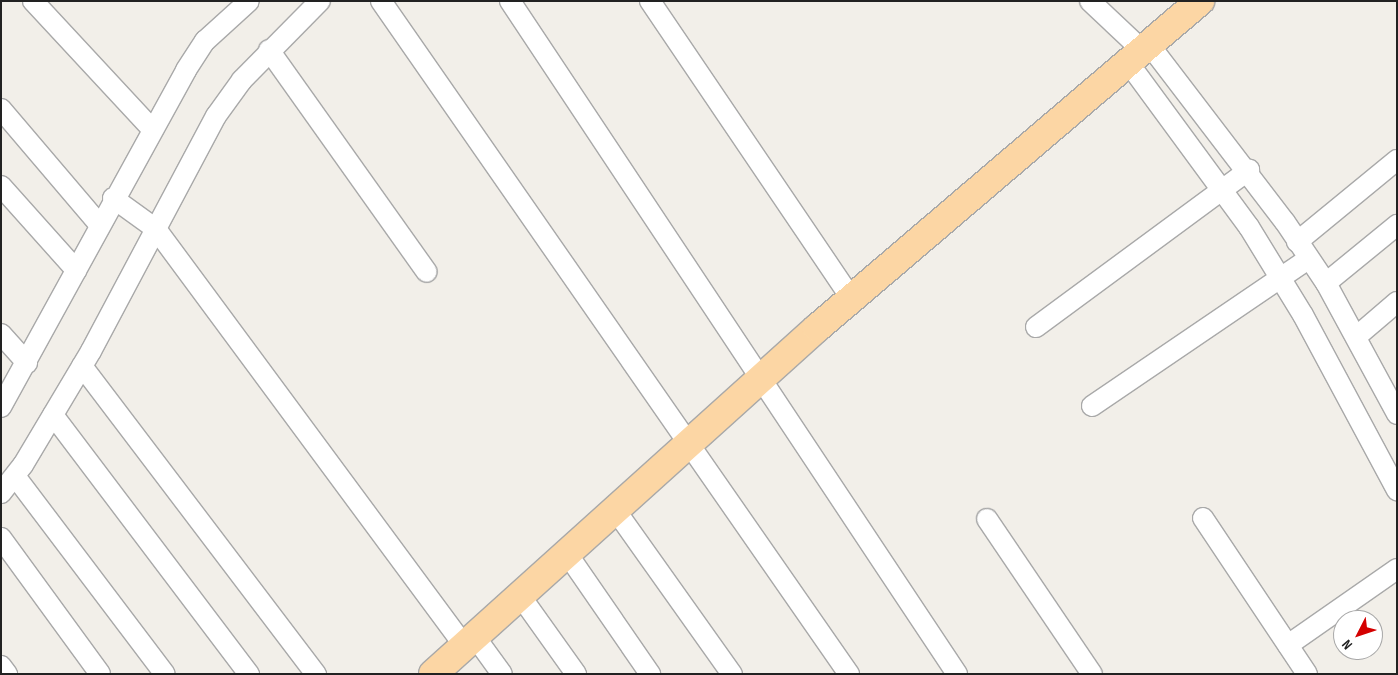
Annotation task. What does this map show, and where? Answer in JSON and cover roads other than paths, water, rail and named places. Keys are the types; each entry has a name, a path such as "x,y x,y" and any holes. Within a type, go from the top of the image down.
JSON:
{"main road":[{"path":"433,674 468,639 519,594 568,555 851,298 1138,51 1200,1"}],"street":[{"path":"33,1 152,129"},
{"path":"1,407 27,363 98,224 205,41 226,8 248,1"},
{"path":"1,493 15,476 82,366 216,116 269,50 320,1"},
{"path":"381,1 691,444 849,674"},
{"path":"510,1 957,674"},
{"path":"650,1 851,298"},
{"path":"1090,1 1248,170 1326,284 1395,406"},
{"path":"269,50 427,272"},
{"path":"1138,51 1222,190 1281,277 1397,490"},
{"path":"1,109 98,224"},
{"path":"1297,242 1397,160"},
{"path":"1036,327 1248,170"},
{"path":"1,186 76,270"},
{"path":"113,198 156,228 468,639 502,674"},
{"path":"1326,284 1397,225"},
{"path":"1092,406 1308,259"},
{"path":"1356,337 1397,302"},
{"path":"1,334 27,363"},
{"path":"82,366 316,674"},
{"path":"53,415 249,674"},
{"path":"15,476 165,674"},
{"path":"616,511 732,674"},
{"path":"1203,518 1307,674"},
{"path":"987,519 1092,674"},
{"path":"1,538 100,674"},
{"path":"568,555 650,674"},
{"path":"1288,645 1397,569"},
{"path":"519,594 576,674"},
{"path":"1,666 7,674"}]}
